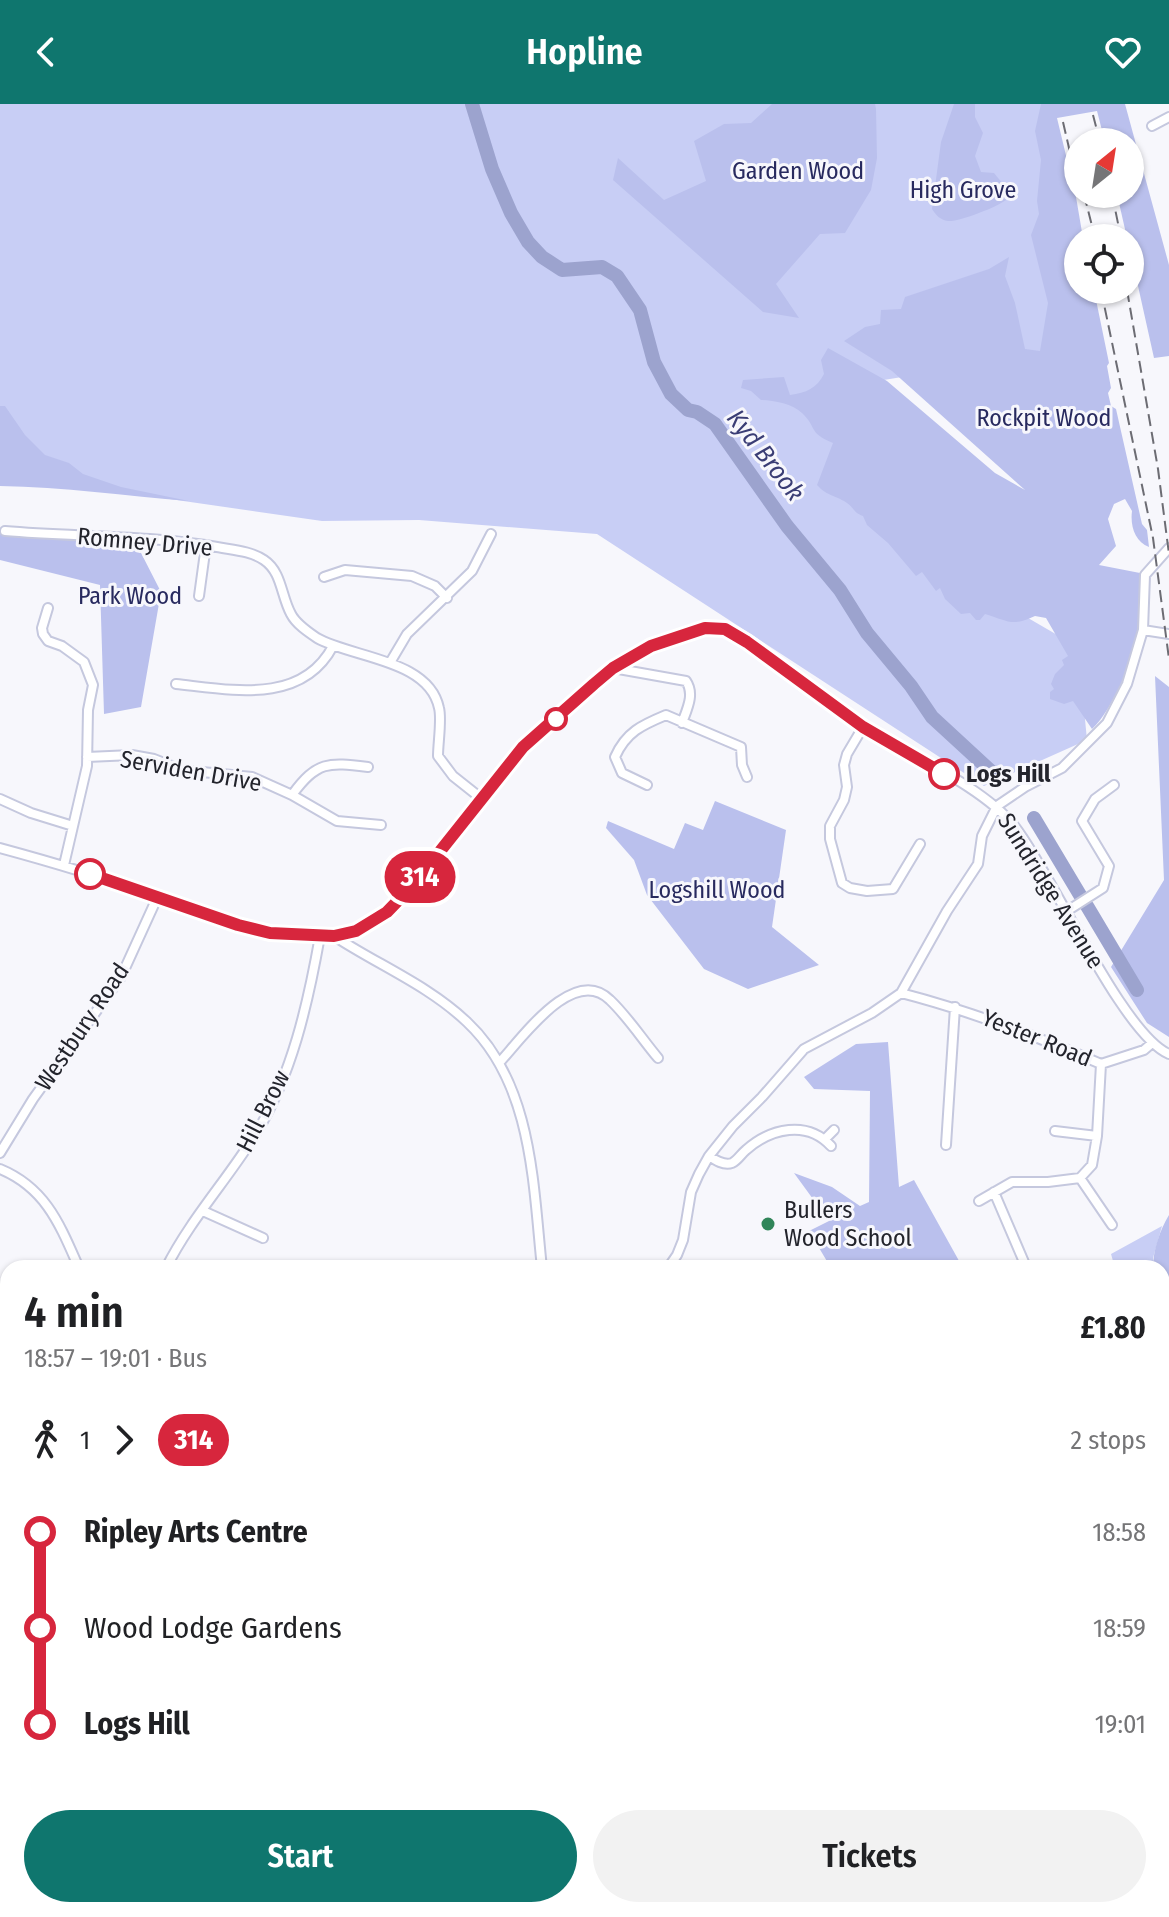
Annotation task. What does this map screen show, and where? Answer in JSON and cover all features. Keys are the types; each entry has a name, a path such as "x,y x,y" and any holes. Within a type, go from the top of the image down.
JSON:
{"street":[{"path":"1152,126 1169,117"},
{"name":"Romney Drive","path":"5,531 154,538 254,554 266,561 276,574 291,615 304,630 333,646 391,661 432,692 439,704 438,756 453,776 482,799"},
{"path":"391,661 407,634 472,571 491,534"},
{"path":"199,596 206,545"},
{"path":"674,1260 683,1240 691,1192 709,1156 804,1049 861,1020 901,993 947,911 978,864 982,836 997,806 1062,768 1107,723 1127,684 1143,630 1145,575 1169,548"},
{"path":"324,577 345,570 412,576 435,586 447,598"},
{"path":"48,608 43,634 48,641 62,646 84,662 93,685 88,710 87,757 64,865"},
{"name":"Sundridge Avenue","path":"0,848 64,865 238,925 270,933 334,936 356,931 387,912 414,884 523,747 613,668 674,637 705,628 725,629 863,727 997,806 1042,867 1116,994 1151,1044"},
{"path":"1143,630 1169,634"},
{"path":"176,684 232,690 291,685 317,671 333,646"},
{"path":"613,668 686,681 691,688 690,701 682,723"},
{"path":"647,785 622,773 615,757 622,742 636,728 666,715 741,747 742,765 747,777"},
{"path":"863,727 847,754 844,800 830,826 838,877 850,888 893,889 920,844"},
{"name":"Serviden Drive","path":"87,757 132,755 154,759 182,770 252,777 292,795 337,821 381,825"},
{"path":"292,795 305,777 319,768 334,763 368,767"},
{"path":"1067,911 1103,888 1109,866 1082,821 1095,799 1114,785"},
{"path":"0,799 73,826"},
{"name":"Westbury Road","path":"0,1153 33,1099 121,977 157,898"},
{"path":"353,948 356,931"},
{"name":"Hill Brow","path":"171,1260 256,1134 274,1100 301,1024 320,936"},
{"path":"334,936 446,1005 483,1040 499,1063 524,1126 531,1161 541,1260"},
{"path":"499,1063 559,1001 574,991 592,989 608,998 658,1058"},
{"name":"Yester Road","path":"901,993 955,1007 1025,1031 1101,1064 1144,1050 1151,1044"},
{"path":"946,1145 955,1007"},
{"path":"1151,1044 1169,1054"},
{"path":"979,1201 1012,1182 1080,1178 1092,1165 1097,1136 1101,1064"},
{"path":"709,1156 725,1164 733,1163 756,1143 792,1128 810,1130 828,1143 834,1130"},
{"path":"1055,1131 1097,1136"},
{"path":"0,1169 36,1190 64,1233 76,1260"},
{"path":"1080,1178 1112,1225"},
{"path":"994,1192 1023,1260"},
{"path":"203,1211 263,1238"}],"green space":[{"path":"0,104 1051,104 1066,208 1045,354 828,389 971,585 1078,647 1087,740 984,786 597,534 419,520 322,521 10,476 0,481"},
{"name":"Garden Wood","path":"772,104 875,104 876,109 877,158 871,190 845,233 820,234 776,284 799,318 763,312 613,180 618,158 664,200 706,181 694,141 724,124 751,123"},
{"name":"High Grove","path":"954,104 975,104 975,117 983,133 975,156 981,172 994,173 1003,184 1006,200 978,214 948,221 938,217 932,209 941,142"},
{"name":"Rockpit Wood","path":"1041,104 1125,104 1132,128 1101,128 1097,111 1057,118 1064,147 1064,208 1078,208 1081,224 1064,224 1064,304 1097,304 1109,363 1111,388 1108,393 1111,406 1116,409 1149,547 1134,533 1132,511 1125,499 1114,504 1108,519 1116,546 1099,565 1140,573 1140,622 1137,641 1122,683 1092,729 1073,701 1064,704 1050,699 1055,674 1064,665 1062,660 1068,656 1046,618 1035,616 1015,622 985,614 976,620 970,613 961,614 945,599 940,588 936,591 922,572 916,576 888,543 867,525 863,516 817,485 833,443 816,433 807,418 793,407 761,400 751,391 741,388 743,380 784,377 790,395 806,391 818,383 824,374 821,360 828,348 887,381 995,473 1025,490 892,371 844,341 865,327 880,324 881,310 901,309 905,297 989,269 1009,257 1005,276 1015,303 1025,349 1040,351 1048,303 1031,235 1039,214 1037,201 1041,160 1035,131"},
{"name":"Rockpit Wood","path":"1144,174 1169,265 1169,356 1154,358 1142,304 1144,224 1124,224 1120,208 1144,208"},
{"path":"0,406 5,406 25,435 45,455 69,463 83,474 121,487 189,501 0,486"},
{"name":"Park Wood","path":"0,531 139,549 161,592 141,707 104,714 100,585 0,560"},
{"path":"1155,676 1169,687 1169,1037 1147,1023 1111,967 1164,880"},
{"name":"Logshill Wood","path":"715,801 786,830 772,927 819,965 748,989 704,969 647,895 634,860 606,828 608,821 674,849 685,823 703,830"},
{"path":"888,1042 899,1187 914,1180 959,1260 826,1260 809,1231 829,1221 794,1173 832,1187 860,1206 869,1202 870,1091 814,1089 804,1077 856,1044"},
{"path":"1169,1215 1169,1260 1154,1260 1154,1254"},
{"path":"1162,1226 1153,1260 1113,1260 1111,1254"}],"waterway":[{"name":"Kyd Brook","path":"472,104 492,169 511,213 528,242 542,257 562,270 602,267 617,276 640,310 654,362 671,394 688,410 715,424 787,526 840,590 867,633 932,717 995,775"},
{"name":"Kyd Brook","path":"1034,818 1080,895"},
{"name":"Kyd Brook","path":"1087,906 1137,990"}],"railway":[{"path":"1093,115 1096,128"},
{"path":"1063,122 1064,128"},
{"path":"1088,208 1092,224"},
{"path":"1115,208 1118,224"},
{"path":"1104,304 1153,538 1169,659"},
{"path":"1129,304 1158,469 1169,554"}],"bus line":[{"name":"314","path":"90,874 270,933 334,936 356,931 387,912 414,884 523,747 594,684 613,668 651,646 705,628 725,629 747,642 863,727 944,774"}],"place":[{"name":"Logs Hill","path":"944,774"},
{"name":"Bullers Wood School","path":"768,1224"}]}
